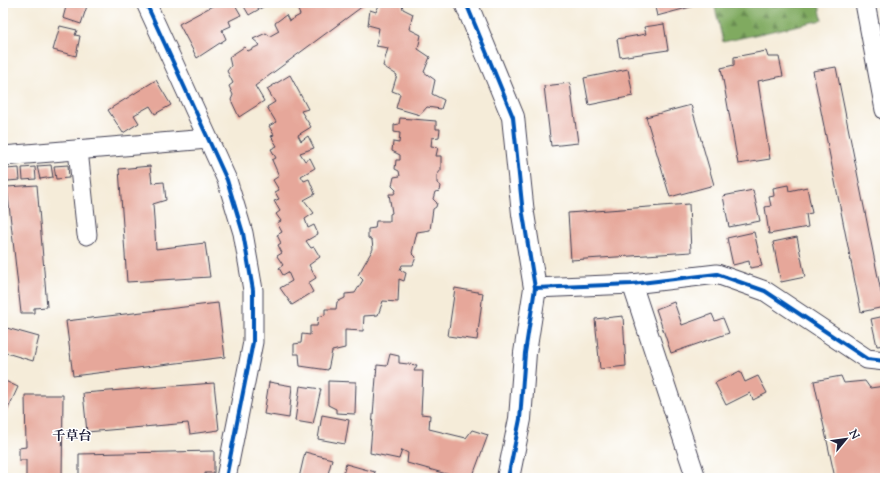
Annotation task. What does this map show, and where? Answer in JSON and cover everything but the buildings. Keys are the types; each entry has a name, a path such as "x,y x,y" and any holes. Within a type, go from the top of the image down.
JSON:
{"street":[{"path":"146,3 226,180 243,234 253,290 253,342 226,478"},
{"path":"466,3 513,117 523,214 535,288 525,353 520,419 508,478"},
{"path":"865,3 885,110"},
{"path":"3,156 208,139"},
{"path":"78,150 87,235"},
{"path":"535,288 632,284 717,274 765,291 867,359 885,361"},
{"path":"632,284 696,478"}],"green space":[{"path":"714,3 819,3 822,20 723,42"}],"cycle path":[{"path":"146,3 227,180 243,233 253,290 253,342 226,478"},
{"path":"466,3 513,117 523,214 535,288 525,353 520,419 508,478"},
{"path":"535,288 632,284 717,274 765,291 867,359 885,361"}],"district":[{"name":"千草台","path":"72,435"}]}
